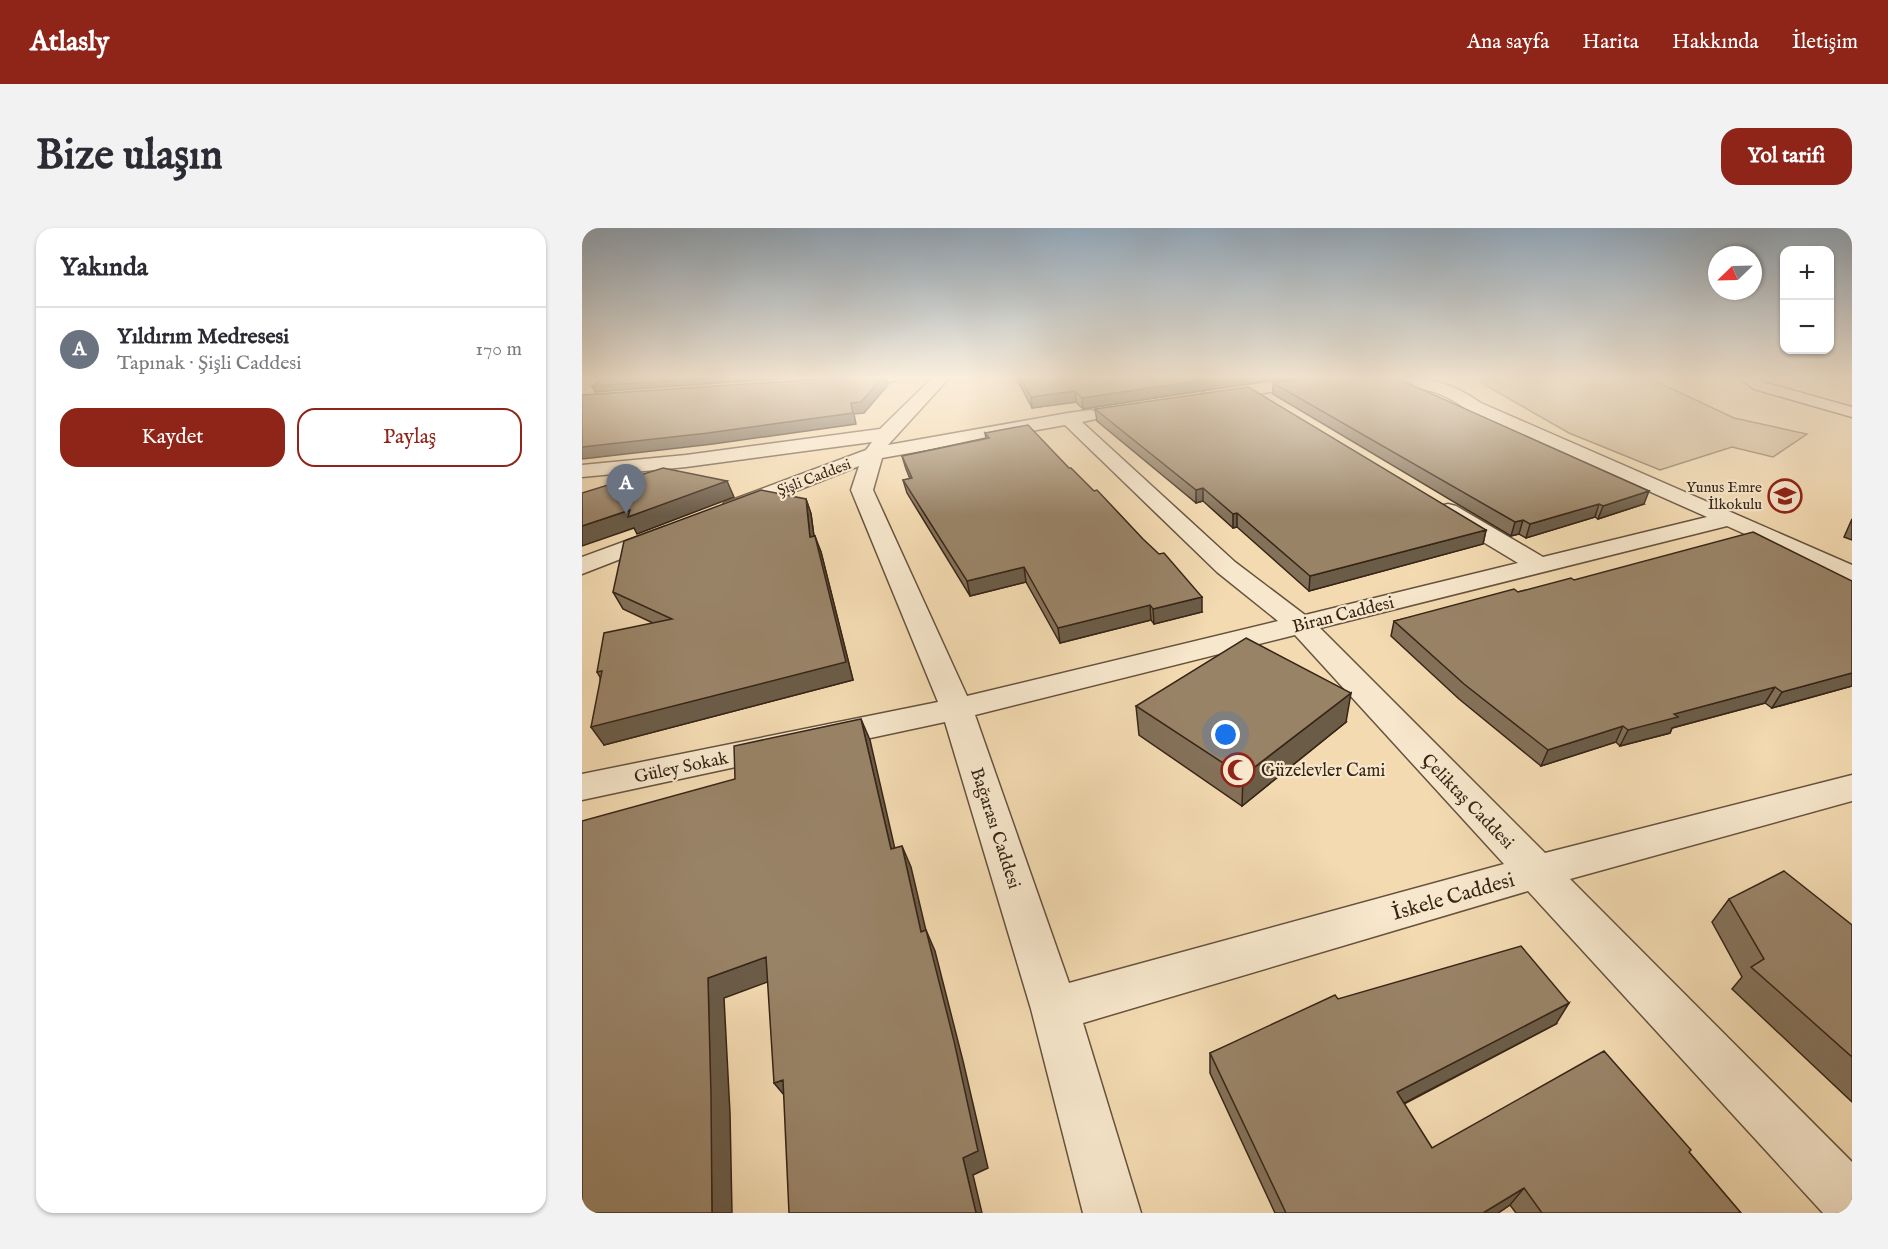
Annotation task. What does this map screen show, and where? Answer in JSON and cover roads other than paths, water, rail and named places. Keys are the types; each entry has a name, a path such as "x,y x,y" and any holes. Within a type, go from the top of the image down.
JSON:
{"street":[{"path":"582,471 879,444 899,423"},
{"name":"Şişli Caddesi","path":"716,514 879,444 1032,423"},
{"name":"Çeliktaş Caddesi","path":"1073,423 1227,567 1301,625 1852,1202"},
{"path":"1509,423 1852,574"},
{"name":"Bağarası Caddesi","path":"879,444 861,490 957,709 1055,1009 1112,1213"},
{"path":"582,491 686,461"},
{"path":"1428,499 1539,566"},
{"name":"Biran Caddesi","path":"957,709 1730,519"},
{"path":"582,566 683,527"},
{"name":"Güley Sokak","path":"582,787 957,709"},
{"name":"İskele Caddesi","path":"1055,1009 1536,872 1852,788"}],"place":[{"name":"Yunus Emre İlkokulu","path":"1785,496"},
{"name":"Yıldırım Medresesi","path":"626,514"},
{"name":"Güzelevler Cami","path":"1238,770"}]}
